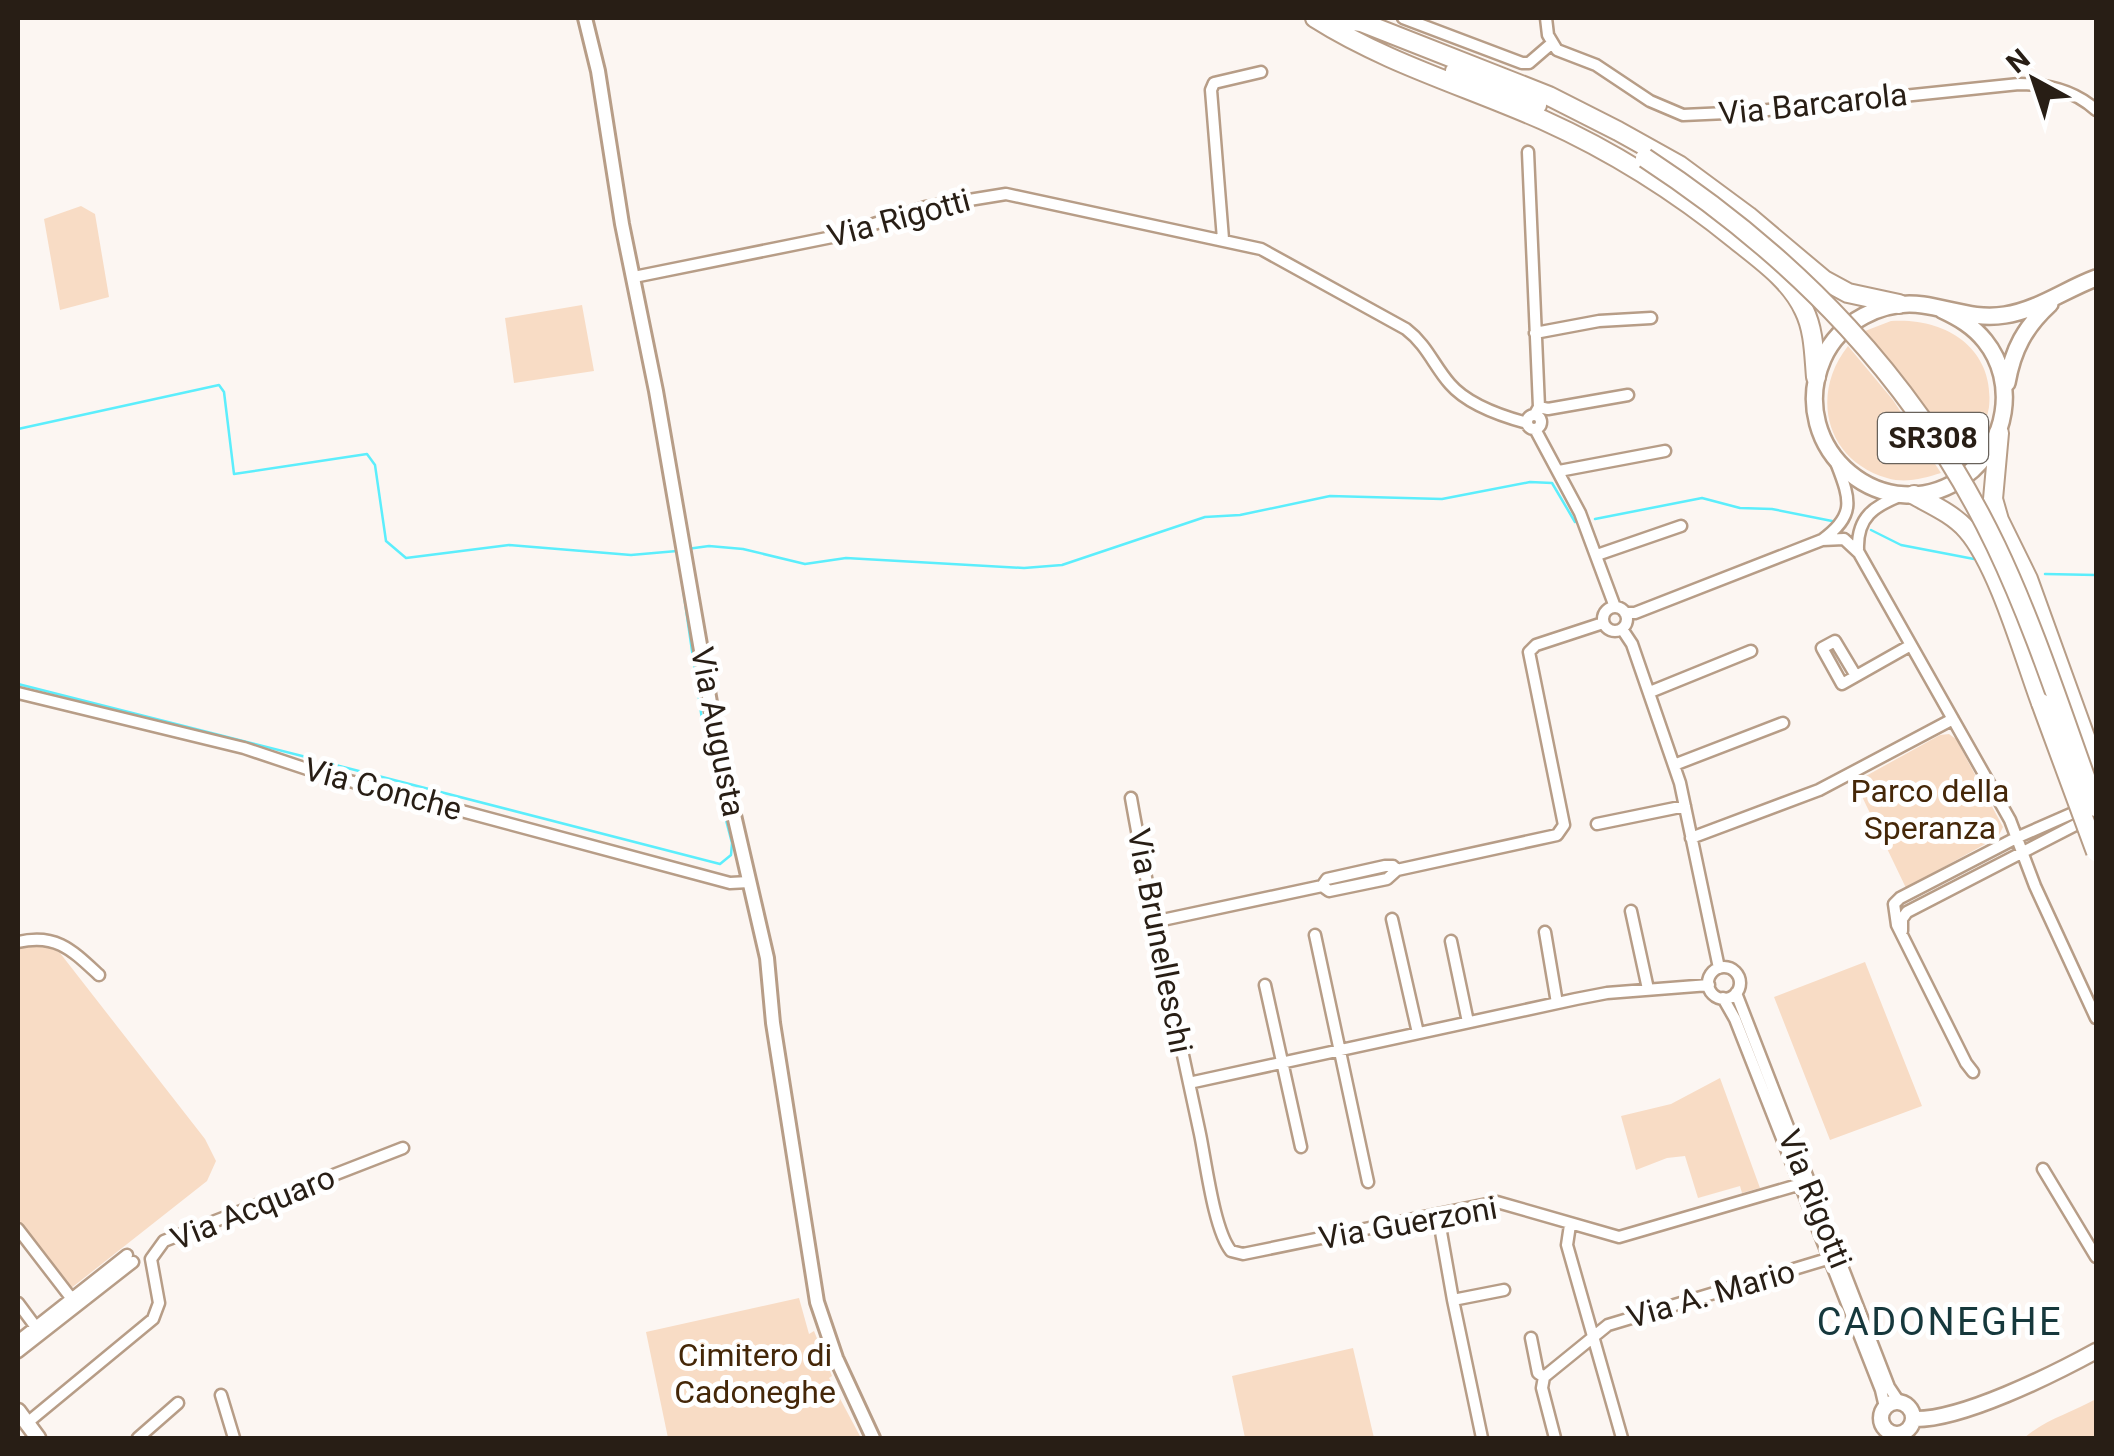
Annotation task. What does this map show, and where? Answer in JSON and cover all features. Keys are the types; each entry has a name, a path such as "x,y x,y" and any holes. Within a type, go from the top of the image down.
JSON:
{"highway":[{"name":"SR308","path":"1317,18 1551,110 1645,158 1738,224 1814,290 1902,393 1954,468 1996,546 2096,808"},
{"path":"1317,18 1348,39 1394,61 1543,120 1615,156 1672,192 1741,244 1788,286 1805,310 1812,330 1816,377"},
{"path":"1336,18 1361,22 1550,96 1678,165 1748,216 1824,280 1848,293 1899,304"},
{"path":"1998,433 1993,499 1999,520 2028,579 2096,768"},
{"path":"1908,495 1954,517 1989,564 2096,852"}],"main road":[{"path":"2062,294 2026,327 2015,348 1998,433 1988,453 1965,476 1936,491 1908,495 1864,483 1835,460 1816,422 1812,397 1825,355 1856,320 1899,304 1979,317 2007,315 2096,278"},
{"path":"1942,310 1967,323 1987,343 2000,368 2005,396"},
{"path":"1913,1419 1980,1403 2037,1381 2096,1351"},
{"path":"1892,1405 1909,1408 1913,1419 1900,1434 1881,1434 1881,1419 1892,1405"},
{"path":"22,1417 38,1438"}],"street":[{"name":"Via Augusta","path":"585,18 716,738 767,958 818,1302 836,1358 872,1438"},
{"path":"1403,18 1522,63 1529,63 1550,39 1546,18"},
{"name":"Via Barcarola","path":"1550,39 1557,50 1596,65 1665,110 1683,115 1750,112 2019,84 2060,89 2096,110"},
{"path":"1223,239 1211,90 1214,82 1261,72"},
{"path":"1528,152 1536,332 1534,418 1626,623 1622,629 1613,631 1604,623"},
{"name":"Via Rigotti","path":"634,277 837,236 926,207 1006,194 1261,249 1406,329 1426,347 1458,392 1484,408 1534,418"},
{"path":"1536,332 1599,321 1651,318"},
{"path":"1534,418 1548,409 1628,394"},
{"path":"1559,470 1666,452"},
{"path":"1604,623 1605,612 1634,613 1822,540 1839,528 1846,517 1846,487 1835,460"},
{"path":"1858,550 1864,518 1874,508 1908,495"},
{"path":"1598,555 1681,526"},
{"path":"1822,540 1844,539 1858,550 2010,820 2021,853 2096,1018"},
{"path":"1152,922 1322,886 1329,891 1374,882 1392,877 1397,870 1553,837 1564,825 1528,656 1536,645 1604,623"},
{"name":"Via Rigotti","path":"1622,629 1632,644 1674,765 1719,968 1732,970 1738,976 1740,985 1736,993 1804,1184"},
{"path":"1856,676 1911,644"},
{"path":"1650,692 1751,652"},
{"name":"Via Conche","path":"18,692 244,748 316,772 730,882 750,882"},
{"path":"1691,838 1836,782 1954,719"},
{"path":"1674,765 1782,724"},
{"name":"Via Brunelleschi","path":"1132,798 1152,922 1189,1083"},
{"path":"1597,824 1685,806"},
{"path":"1974,1072 1966,1063 1894,916 1894,904 2016,838 2077,810 2096,808"},
{"path":"1902,932 1907,912 2082,822 2096,808"},
{"path":"1631,911 1648,989"},
{"path":"1392,919 1418,1032"},
{"path":"1545,932 1556,1003"},
{"path":"1316,935 1368,1182"},
{"path":"18,942 52,939 66,944 99,975"},
{"path":"1452,940 1468,1022"},
{"path":"1189,1083 1556,1003 1648,989 1709,985 1710,977 1719,968"},
{"path":"1265,985 1301,1147"},
{"name":"Via Rigotti","path":"1709,985 1713,994 1723,998 1735,1019 1889,1387 1892,1405"},
{"path":"1723,998 1736,993"},
{"name":"Via Guerzoni","path":"1189,1083 1225,1244 1231,1252 1243,1254 1497,1202 1619,1236 1804,1184"},
{"name":"Via Acquaro","path":"22,1417 152,1319 159,1303 151,1259 164,1241 404,1148"},
{"path":"2044,1169 2096,1257"},
{"path":"1438,1215 1482,1438"},
{"path":"1570,1225 1567,1245 1622,1438"},
{"path":"18,1229 75,1302"},
{"name":"Via A. Mario","path":"1544,1377 1608,1324 1833,1257"},
{"path":"18,1341 130,1259"},
{"path":"1453,1300 1504,1290"},
{"path":"18,1303 38,1330"},
{"path":"18,1352 38,1330"},
{"path":"1531,1338 1538,1373 1544,1377 1542,1388 1555,1438"},
{"path":"222,1395 234,1438"},
{"path":"138,1438 178,1403"}],"green space":[{"path":"81,206 95,214 109,297 60,310 44,219"},
{"path":"582,305 594,371 514,383 505,318"},
{"path":"1891,321 1930,324 1947,331 1975,352 1984,368 1989,386 1987,415 1960,462 1910,385 1865,331"},
{"path":"1848,346 1893,400 1941,473 1908,480 1887,478 1849,457 1837,441 1827,404 1829,384"},
{"name":"Parco della Speranza","path":"1949,734 1956,739 2003,827 1998,837 1906,888 1855,782 1940,735"},
{"path":"44,944 60,953 205,1139 216,1161 207,1181 70,1289 18,1219 18,948"},
{"path":"1865,962 1922,1106 1830,1140 1774,997"},
{"path":"1720,1078 1760,1188 1742,1193 1740,1186 1698,1198 1685,1156 1667,1158 1636,1170 1621,1116 1671,1104"},
{"name":"Cimitero di Cadoneghe","path":"799,1298 809,1334 814,1331 832,1376 829,1378 861,1438 668,1438 646,1332"},
{"path":"1353,1348 1374,1438 1245,1438 1232,1376"},
{"path":"2096,1399 2096,1438 2024,1438 2050,1421"}],"waterway":[{"path":"18,429 219,385 224,392 234,474 367,454 375,465 386,541 406,558 509,545 631,555 677,551"},
{"path":"687,549 743,549 805,564 846,558 1024,568 1062,565 1205,517 1240,515 1330,496 1442,499 1530,482 1552,483 1575,522"},
{"path":"1595,519 1702,498 1740,508 1772,509 1832,521"},
{"path":"1871,530 1901,545 1974,559"},
{"path":"2045,574 2096,575"},
{"path":"324,762 720,864 731,855 732,843 705,740 681,575"},
{"path":"18,684 310,758"}],"district":[{"name":"CADONEGHE","path":"1940,1322"}]}
